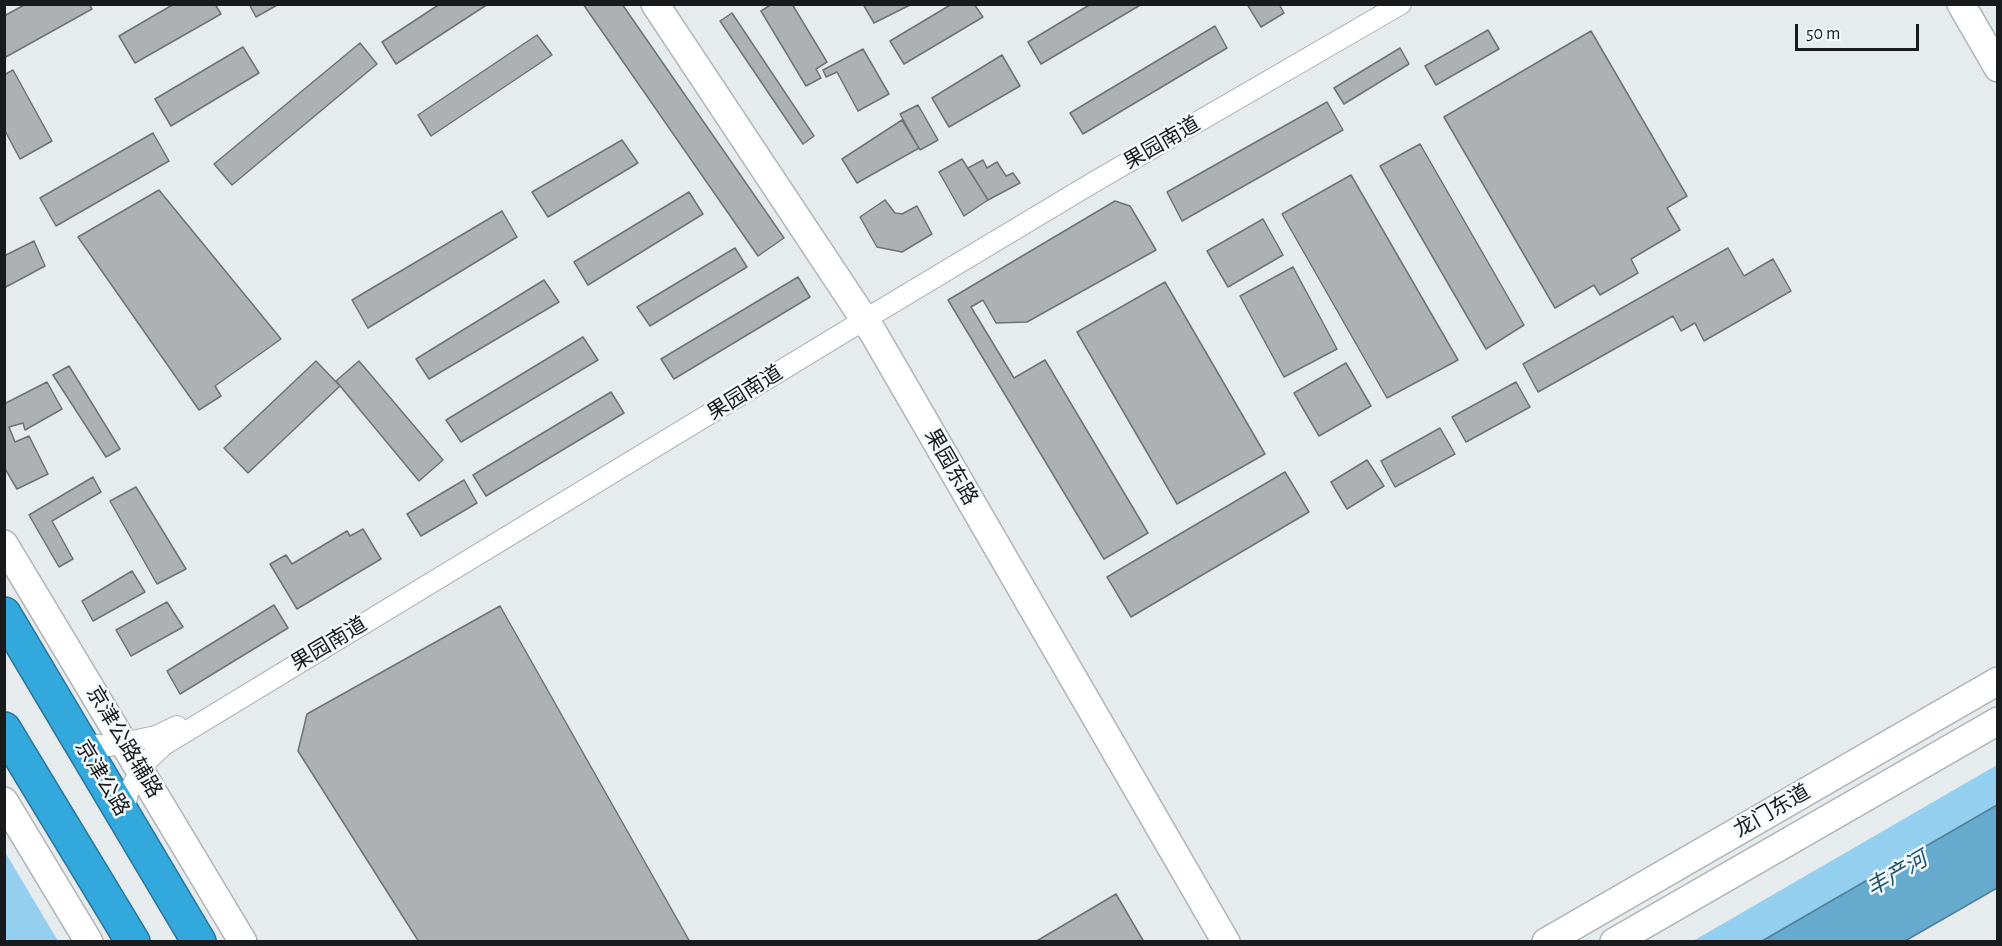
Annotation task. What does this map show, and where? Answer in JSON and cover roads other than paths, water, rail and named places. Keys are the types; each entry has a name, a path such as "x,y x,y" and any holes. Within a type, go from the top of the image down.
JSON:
{"highway":[{"name":"京津公路","path":"4,614 199,942"},
{"path":"4,729 133,942"}],"street":[{"name":"果园东路","path":"655,4 867,314 1226,942"},
{"name":"果园东路","path":"667,4 867,314 1237,942"},
{"name":"果园南道","path":"124,815 128,792 154,753 164,745 867,314 1381,4"},
{"name":"果园南道","path":"80,741 96,746 110,746 156,736 175,728 438,567 867,314 1401,4"},
{"path":"1961,4 1998,68"},
{"name":"京津公路辅路","path":"4,544 243,942"},
{"name":"龙门东道","path":"1546,942 1998,681"},
{"name":"龙门东道","path":"1614,942 1998,721"},
{"path":"4,801 89,942"}],"water":[{"name":"丰产河","path":"1997,805 1997,888 1905,941 1762,941"}]}
